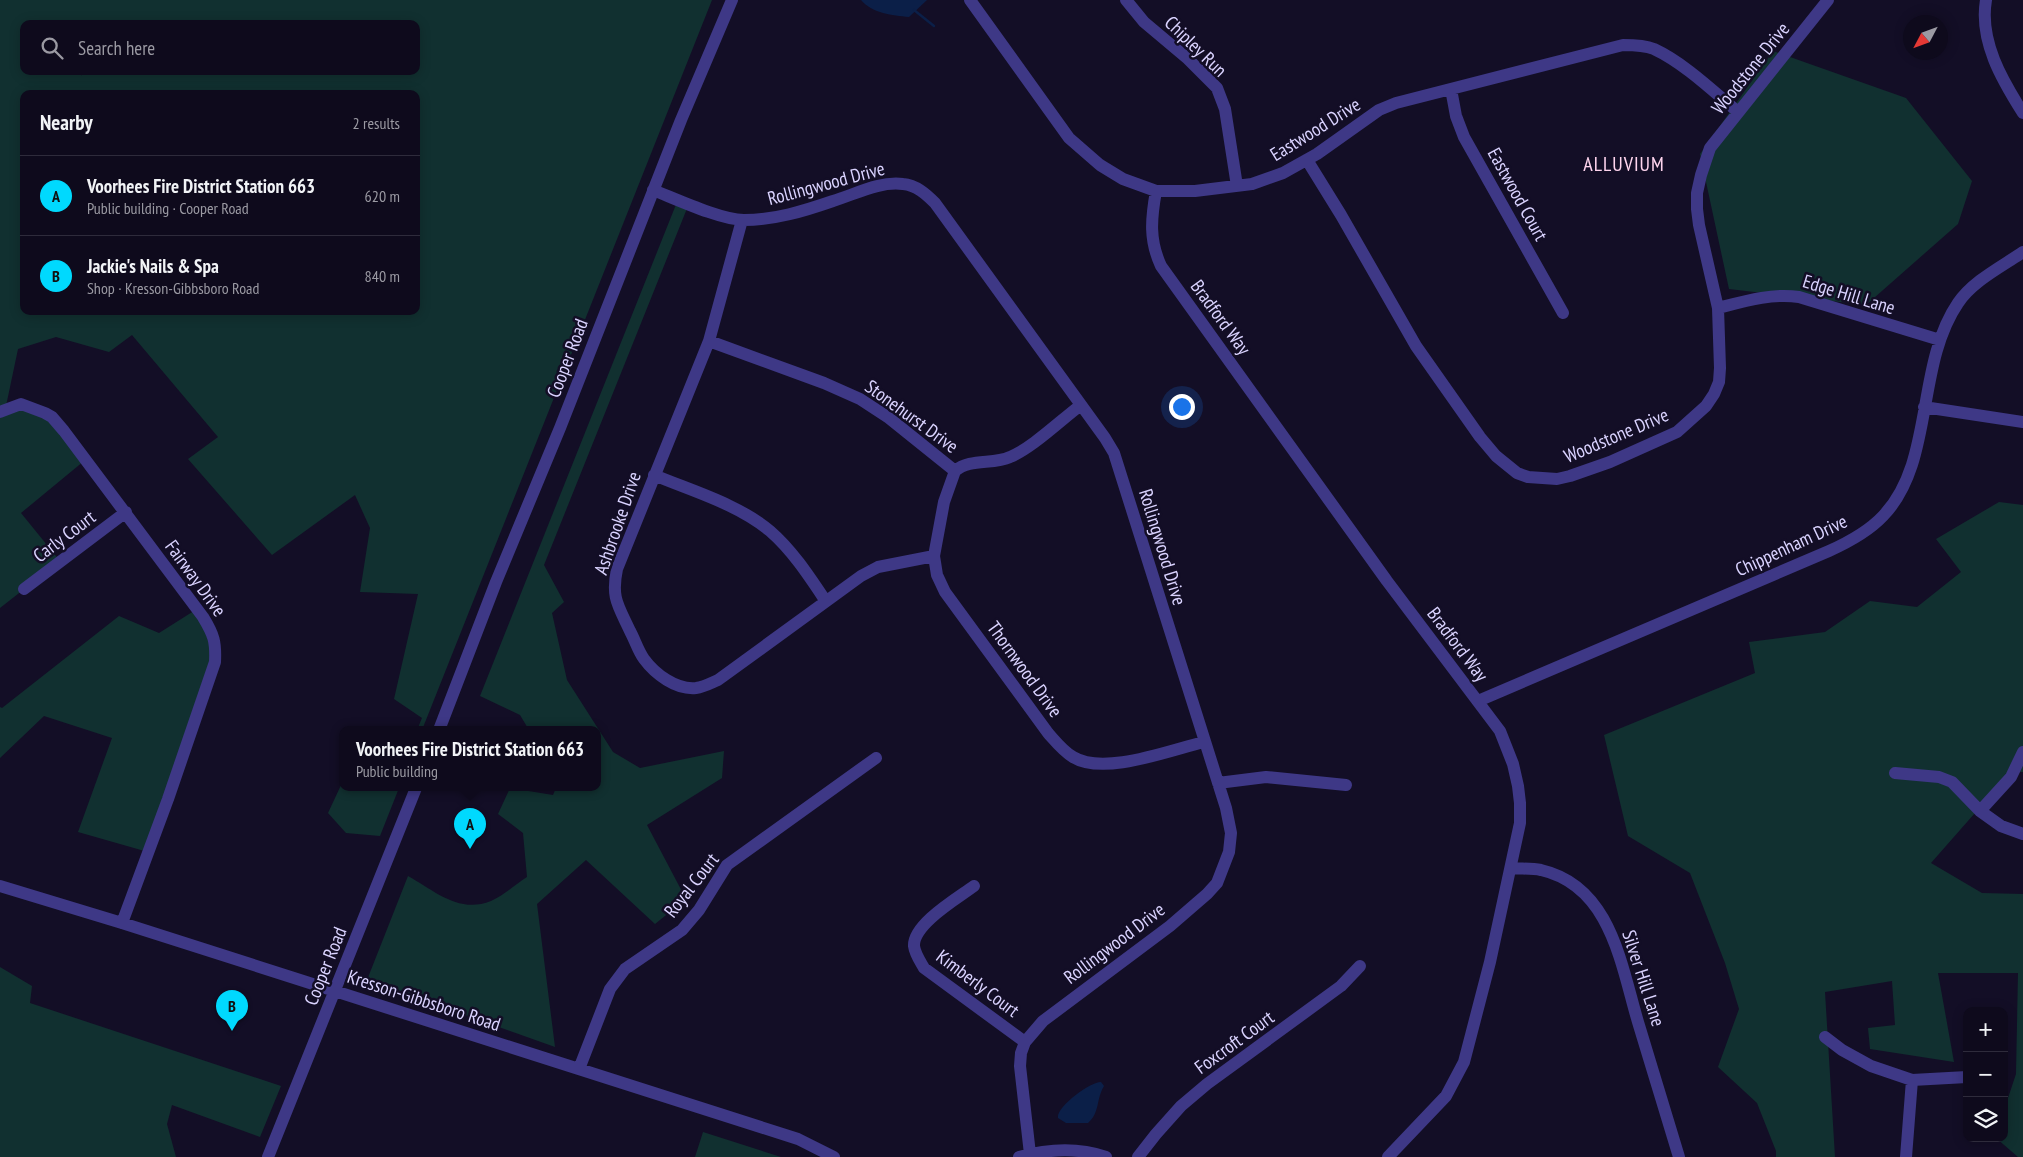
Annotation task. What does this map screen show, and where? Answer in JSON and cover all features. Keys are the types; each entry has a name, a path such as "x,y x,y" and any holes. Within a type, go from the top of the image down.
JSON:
{"street":[{"name":"Cooper Road","path":"441,726 496,582 560,428 653,190 732,0"},
{"name":"Eastwood Drive","path":"970,0 1069,138 1100,165 1123,179 1156,191 1204,190 1252,184 1284,173 1307,160 1379,110 1408,98 1451,89 1623,45 1639,45 1653,49 1667,57 1697,78 1738,112"},
{"name":"Chipley Run","path":"1126,0 1144,22 1188,59 1216,88 1225,109 1237,186"},
{"name":"Woodstone Drive","path":"1307,160 1430,369 1496,456 1517,473 1528,477 1547,479 1570,476 1610,462 1677,432 1706,406 1719,382 1720,368 1718,308 1699,225 1697,193 1710,148 1828,0"},
{"path":"1986,0 1984,22 1996,64 2004,83 2023,113"},
{"name":"Eastwood Court","path":"1451,89 1456,116 1464,137 1563,313"},
{"name":"Rollingwood Drive","path":"653,190 729,218 742,220 788,215 887,183 912,186 926,194 935,203 1081,404 1114,453 1226,808 1231,833 1229,852 1217,883 1208,894 1170,926 1043,1021 1025,1042 1021,1053 1020,1066 1025,1156"},
{"name":"Bradford Way","path":"1156,191 1150,220 1151,237 1161,266 1382,573 1500,731 1513,764 1518,786 1520,823 1490,962 1464,1062 1446,1096 1388,1157"},
{"name":"Ashbrooke Drive","path":"742,220 709,341 624,550 614,585 614,597 644,659 660,675 684,687 696,688 708,684 718,680 825,600 861,576 878,567 934,556"},
{"name":"Chippenham Drive","path":"1478,701 1830,552 1856,538 1882,517 1903,490 1913,463 1931,370 1940,340 1957,304 1981,280 2023,252"},
{"name":"Edge Hill Lane","path":"1718,308 1758,298 1787,295 1940,340"},
{"name":"Stonehurst Drive","path":"709,341 824,383 860,399 889,418 955,471 969,464 1009,458 1081,404"},
{"name":"Fairway Drive","path":"0,412 21,404 52,417 126,512 214,635 216,644 215,662 168,799 122,923"},
{"path":"1924,407 2023,422"},
{"name":"Thornwood Drive","path":"955,471 944,502 934,556 937,575 945,592 1048,733 1063,750 1074,758 1086,763 1110,765 1204,742"},
{"path":"654,475 731,507 757,521 782,544 825,600"},
{"name":"Carly Court","path":"24,589 126,512"},
{"path":"1980,811 2011,777 2023,752"},
{"name":"Royal Court","path":"580,1069 610,990 625,969 682,930 699,910 727,865 876,758"},
{"path":"1895,773 1939,777 1952,782 1980,811 2001,826 2023,834"},
{"path":"1218,783 1266,776 1346,785"},
{"name":"Cooper Road","path":"268,1157 415,791"},
{"name":"Silver Hill Lane","path":"1510,868 1540,870 1560,877 1574,886 1601,913 1618,948 1679,1157"},
{"name":"Kresson-Gibbsboro Road","path":"0,886 122,923 798,1139 834,1157"},
{"name":"Kimberly Court","path":"974,886 921,928 915,937 914,946 917,957 924,968 1025,1042"},
{"name":"Foxcroft Court","path":"1138,1157 1181,1106 1207,1084 1341,986 1360,966"},
{"path":"1825,1037 1842,1050 1871,1066 1912,1080 1963,1077"},
{"path":"1906,1157 1912,1080"},
{"path":"1025,1156 1059,1150 1074,1150 1106,1157"}],"green space":[{"path":"0,0 712,0 424,726 419,726 422,718 394,699 418,594 360,592 370,528 355,495 272,555 188,459 218,437 132,335 109,352 56,337 18,349 6,406 43,413 84,461 21,513 60,561 0,608"},
{"path":"1773,51 1906,98 1972,181 1958,224 1866,305 1729,289 1700,154"},
{"path":"679,197 690,201 544,565 564,602 552,613 567,680 596,726 527,726 520,715 480,696"},
{"path":"1999,502 2023,505 2023,772 2011,772 1931,863 1982,893 2023,894 2023,1157 2018,1157 2001,1142 2008,1142 2008,1098 2016,1074 2018,973 1938,973 1954,1062 1870,1049 1868,1028 1895,1025 1892,981 1825,992 1835,1157 1776,1157 1776,1151 1757,1103 1718,1067 1739,1009 1725,963 1690,873 1628,836 1604,735 1755,673 1749,642 1825,632 1870,601 1917,607 1961,572 1936,539"},
{"path":"197,609 216,663 148,852 78,832 112,738 44,716 0,758 0,707 2,708 119,616 159,633"},
{"path":"601,733 613,752 640,768 724,751 722,778 647,825 686,899 655,924 586,860 537,904 555,1047 367,980 408,876 438,894 458,903 468,905 491,901 527,877 523,833 498,814 509,791 528,791 553,795 555,791 601,791"},
{"path":"339,789 339,791 398,791 380,836 346,833 328,813"},
{"path":"0,967 32,986 30,1003 281,1086 260,1137 172,1105 167,1124 176,1157 0,1157"},
{"path":"703,1132 781,1157 695,1157"}],"water":[{"path":"861,0 927,0 909,17 877,11"},
{"path":"1101,1082 1104,1086 1094,1115 1088,1123 1066,1123 1058,1118 1062,1108 1082,1090"}],"waterway":[{"path":"914,10 934,26"}],"place":[{"name":"Voorhees Fire District Station 663","path":"470,849"},
{"name":"Jackie's Nails & Spa","path":"232,1031"}],"district":[{"name":"ALLUVIUM","path":"1624,164"}]}
